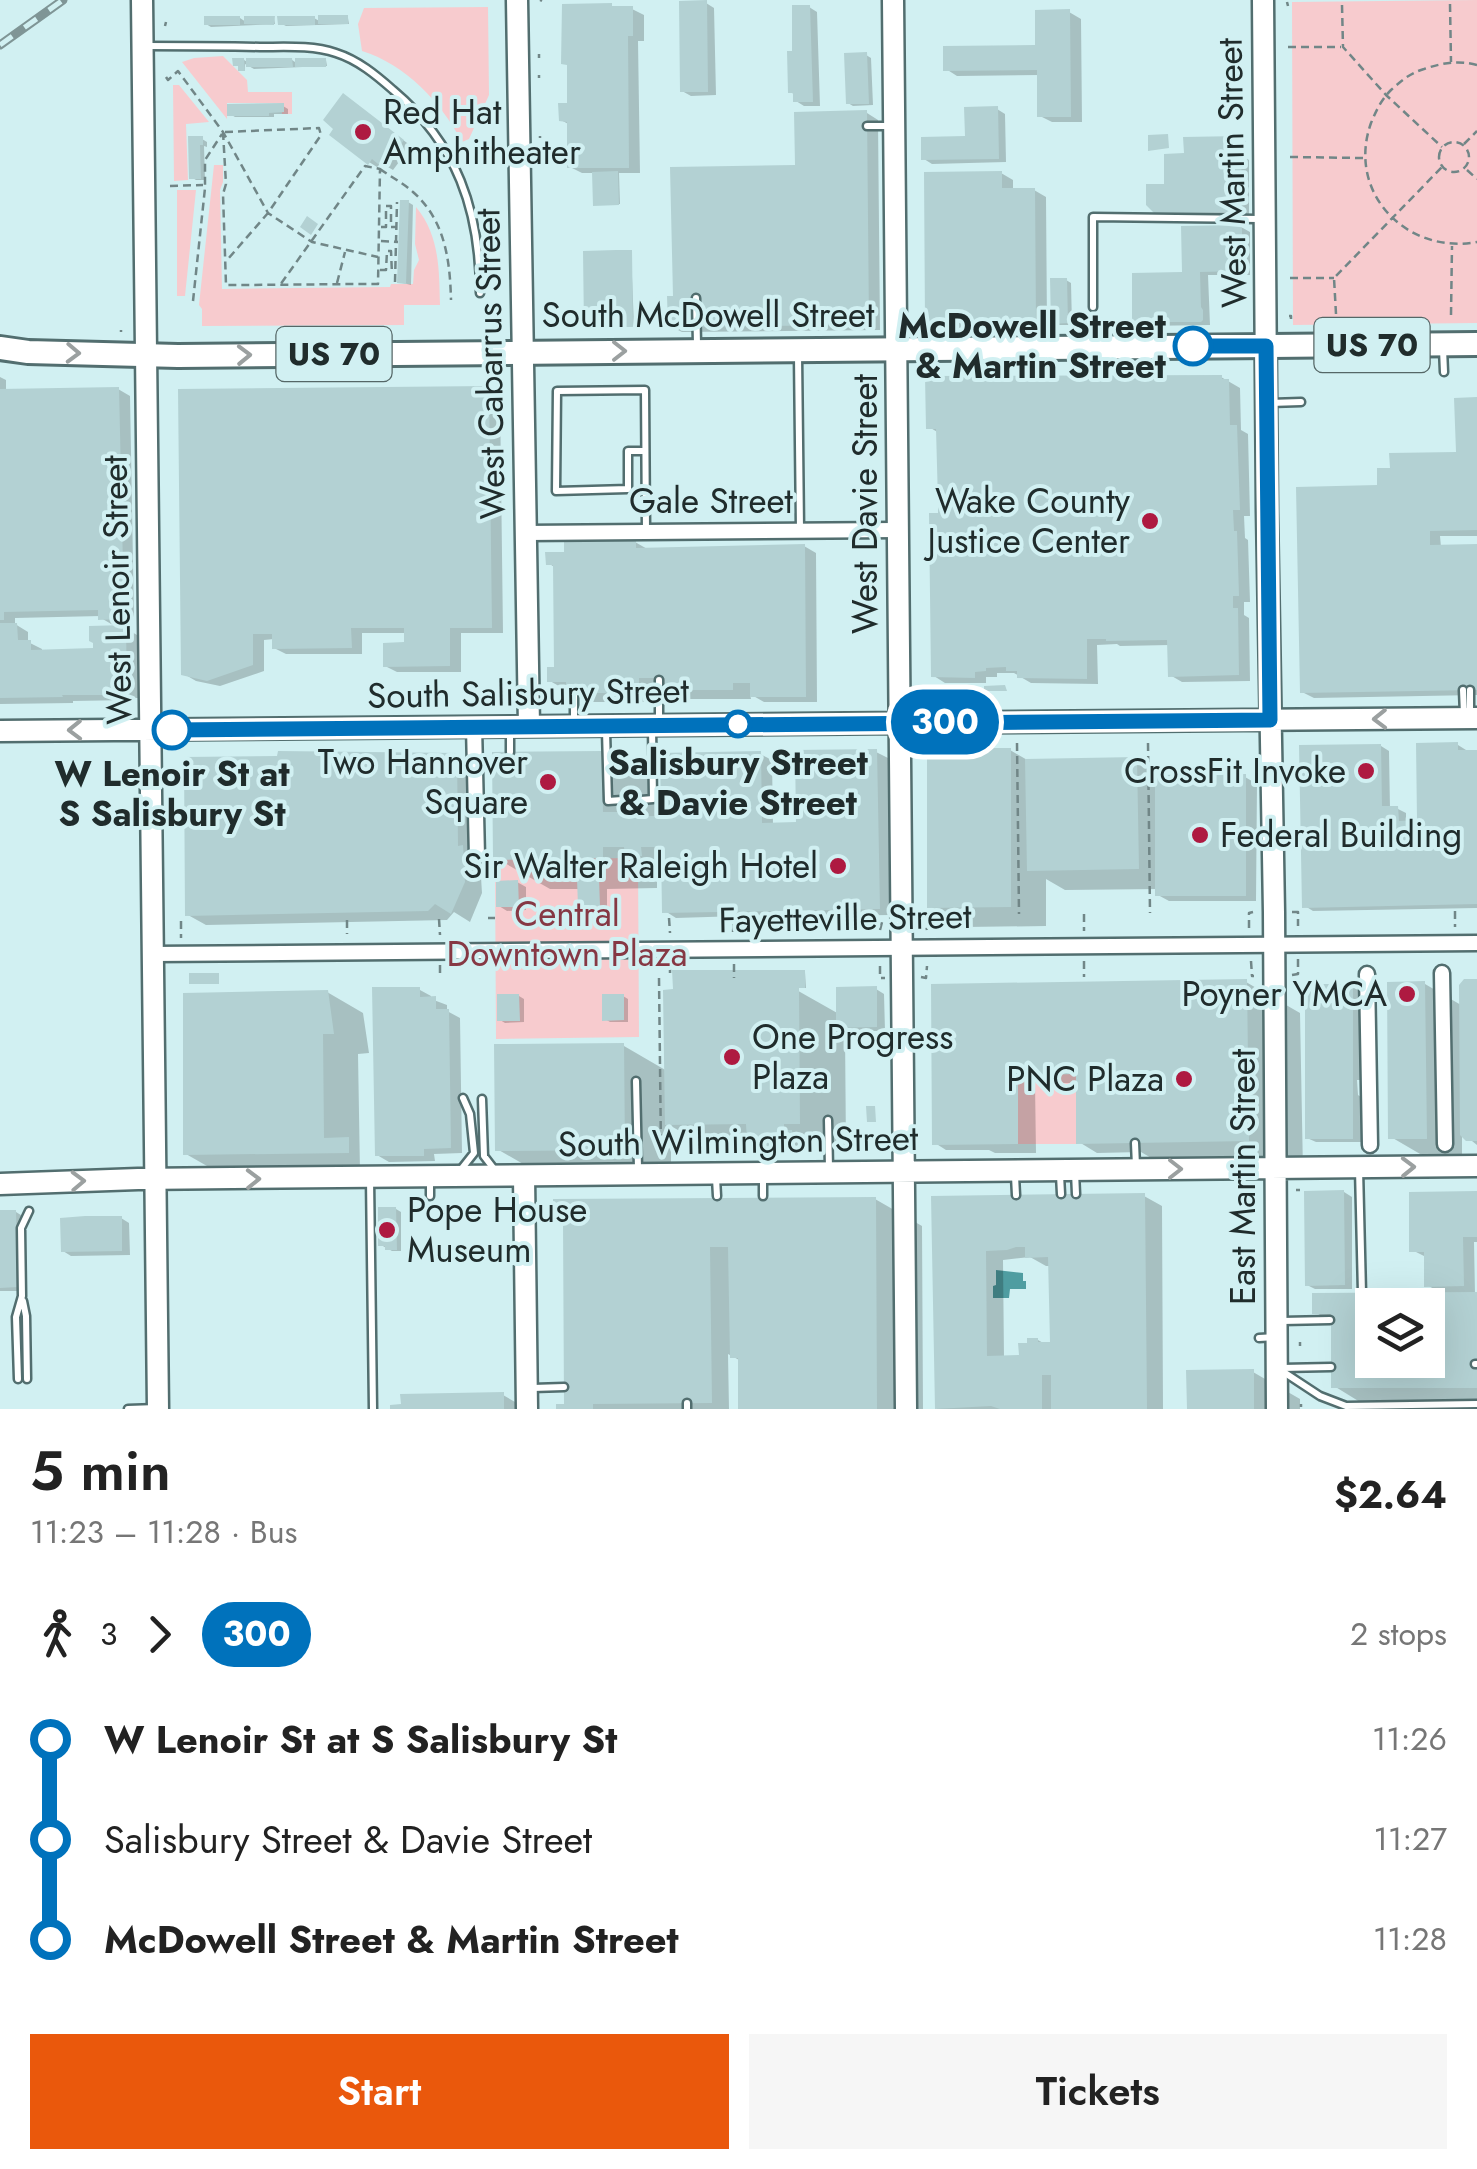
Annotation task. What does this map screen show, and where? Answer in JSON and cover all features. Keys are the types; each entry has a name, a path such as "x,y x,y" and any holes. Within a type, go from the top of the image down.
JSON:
{"main road":[{"name":"West Lenoir Street","path":"142,0 158,1409"},
{"name":"West Cabarrus Street","path":"517,0 526,532 519,726"},
{"name":"West Davie Street","path":"893,0 906,1409"},
{"name":"West Martin Street","path":"1263,0 1274,944"},
{"name":"South McDowell Street","path":"0,348 146,355 1477,344"},
{"name":"South Salisbury Street","path":"0,730 1470,718"},
{"name":"East Martin Street","path":"1274,944 1275,1169 1270,1332 1277,1368 1278,1409"},
{"name":"South Wilmington Street","path":"0,1184 370,1178 430,1187 455,1176 1477,1166"},
{"path":"524,1176 527,1399"}],"street":[{"name":"Gale Street","path":"526,532 572,536 897,530"},
{"path":"474,726 477,856"},
{"name":"Fayetteville Street","path":"153,954 1477,943"},
{"path":"1442,972 1445,1144"},
{"path":"1367,974 1370,1145"}],"lane":[{"path":"143,46 300,47 335,52 368,68 426,122 448,152 466,191 475,228 480,292"},
{"path":"867,126 894,126"},
{"path":"1094,307 1093,218 1265,219"},
{"path":"696,298 696,350"},
{"path":"1443,344 1444,372"},
{"path":"798,350 800,531"},
{"path":"646,451 628,451 628,489 556,491 557,392 645,390 646,451 646,532"},
{"path":"1267,403 1301,402"},
{"path":"640,800 652,799 658,680"},
{"path":"1467,690 1470,718"},
{"path":"574,694 574,725"},
{"path":"606,725 608,801 622,800"},
{"path":"510,752 519,726"},
{"path":"636,1081 638,1174"},
{"path":"455,1176 474,1153 470,1114 464,1098"},
{"path":"482,1099 484,1156 502,1176"},
{"path":"828,1120 829,1173"},
{"path":"1135,1142 1136,1170"},
{"path":"1359,1168 1362,1288"},
{"path":"1067,1170 1076,1194"},
{"path":"1061,1194 1067,1170"},
{"path":"1015,1171 1016,1195"},
{"path":"716,1174 717,1196"},
{"path":"761,1174 761,1196"},
{"path":"370,1178 373,1409"},
{"path":"22,1379 16,1317 22,1296 21,1228 29,1212"},
{"path":"1270,1332 1330,1320"},
{"path":"1277,1368 1331,1367"},
{"path":"1277,1368 1320,1396 1346,1406 1477,1404"},
{"path":"527,1399 564,1387"},
{"path":"128,1409 158,1409"}],"path":[{"path":"1450,4 1451,62"},
{"path":"1342,5 1343,47 1386,95 1442,147"},
{"path":"1288,47 1343,47"},
{"path":"1477,66 1451,62 1405,78 1376,110 1366,135 1365,158 1368,179 1393,220 1434,242 1477,242"},
{"path":"166,76 168,80 178,71 223,132 268,212 312,242 380,257"},
{"path":"223,132 319,128 321,135 268,212 226,262"},
{"path":"1463,145 1477,131"},
{"path":"192,302 205,160 223,132"},
{"path":"223,132 226,286 378,284 380,169"},
{"path":"1450,142 1463,145 1470,158 1465,168 1456,173 1442,167 1438,157 1442,147 1450,142"},
{"path":"1290,157 1365,158"},
{"path":"280,285 365,166 380,169 413,192 431,212 445,240 451,300"},
{"path":"1290,278 1334,278 1442,167"},
{"path":"1465,168 1477,179"},
{"path":"170,186 205,185"},
{"path":"395,282 398,202"},
{"path":"380,228 386,227 386,206 391,206 391,227 396,228"},
{"path":"380,241 397,242"},
{"path":"1451,315 1452,245"},
{"path":"337,284 345,251"},
{"path":"379,270 386,270 387,252 391,252 390,274 394,274"},
{"path":"1334,278 1336,314"},
{"path":"1017,743 1019,914"},
{"path":"1148,743 1150,913"},
{"path":"494,862 502,862"},
{"path":"1455,911 1455,927"},
{"path":"1249,912 1250,928"},
{"path":"1292,912 1298,912 1298,926"},
{"path":"1084,914 1084,930"},
{"path":"922,915 927,931"},
{"path":"733,933 734,917"},
{"path":"488,918 495,918"},
{"path":"669,918 670,934"},
{"path":"440,919 440,936"},
{"path":"346,920 347,936"},
{"path":"181,921 181,938"},
{"path":"1298,957 1298,974"},
{"path":"1084,960 1084,978"},
{"path":"1250,960 1252,976"},
{"path":"880,962 880,978"},
{"path":"920,978 926,978 928,963"},
{"path":"440,964 440,977"},
{"path":"734,964 734,978"},
{"path":"670,965 670,978"},
{"path":"659,978 661,1151"}],"green space":[{"path":"1477,0 1477,323 1293,325 1292,2"},
{"path":"488,7 489,95 469,139 462,142 421,87 393,65 362,51 358,24 364,8"},
{"path":"223,56 247,80 248,92 292,92 292,114 282,114 281,103 227,103 227,119 182,62"},
{"path":"173,85 179,85 209,122 186,124 188,180 174,181"},
{"path":"214,165 223,165 222,289 413,284 419,260 415,244 416,207 434,242 440,305 404,305 404,325 202,326 199,305"},
{"path":"177,190 196,190 185,296 177,296"},
{"name":"Central Downtown Plaza","path":"638,858 639,1037 496,1039 495,866 501,865 501,859"},
{"path":"1076,1074 1076,1144 1018,1144 1018,1075"}],"water":[{"path":"996,1270 1023,1273 1026,1289 1010,1289 1009,1298 993,1298"}],"building":[{"path":"707,0 708,92 680,92 679,1"},
{"path":"562,4 633,6 633,36 628,36 629,168 567,168 567,122 559,121 558,103 567,103 567,65 561,64"},
{"path":"792,5 810,5 813,102 793,102 793,93 788,93"},
{"path":"1070,9 1071,117 1037,117 1037,70 943,71 943,46 1035,45 1035,10"},
{"path":"318,15 348,15 348,24 318,24"},
{"path":"204,16 240,16 240,25 204,25"},
{"path":"244,16 275,16 274,25 244,24"},
{"path":"277,16 315,16 315,25 278,25"},
{"path":"867,52 869,104 846,104 844,53"},
{"path":"232,58 244,58 245,71 233,66"},
{"path":"246,58 292,58 293,67 246,67"},
{"path":"295,58 326,58 326,67 295,67"},
{"name":"Red Hat Amphitheater","path":"343,93 404,140 383,168 372,159 368,165 329,135 333,129 323,120"},
{"path":"284,103 284,112 269,116 227,116 227,104"},
{"path":"998,106 999,159 921,160 921,137 965,136 964,107"},
{"path":"867,110 869,325 668,327 667,296 673,296 670,167 795,165 794,112"},
{"path":"1168,134 1169,148 1148,151 1148,135"},
{"path":"188,136 203,136 201,179 189,179"},
{"path":"1241,136 1242,212 1154,213 1146,205 1146,184 1164,184 1164,154 1184,153 1183,137"},
{"path":"618,171 619,205 593,206 592,172"},
{"path":"1002,171 1002,188 1035,188 1036,322 925,323 924,172"},
{"path":"400,200 409,200 406,284 397,283"},
{"path":"307,216 318,224 311,235 300,227"},
{"path":"1242,225 1242,271 1200,272 1201,322 1132,322 1132,273 1182,272 1181,226"},
{"path":"632,250 633,327 584,327 583,251"},
{"path":"1050,278 1067,278 1068,323 1051,324"},
{"path":"1222,375 1222,379 1229,379 1230,425 1237,425 1240,510 1233,510 1239,596 1233,596 1233,608 1238,608 1239,675 1168,677 1167,640 1087,639 1087,679 1017,678 1017,671 1006,671 1006,667 986,668 975,672 975,678 931,677 929,513 938,513 938,502 936,429 926,429 925,376"},
{"path":"489,386 492,628 450,628 450,666 383,667 383,643 404,642 404,628 351,628 352,648 272,649 272,634 253,634 253,665 207,681 181,675 178,389"},
{"path":"119,387 124,611 119,611 119,619 98,620 98,610 4,612 4,620 0,620 0,389"},
{"path":"1477,397 1477,530 1430,531 1430,545 1477,544 1477,690 1300,693 1296,487 1377,485 1377,468 1390,468 1389,453 1456,452 1454,398"},
{"path":"636,539 636,548 805,544 806,697 750,697 750,683 733,683 733,690 665,690 665,678 639,678 639,693 566,693 566,682 547,682 547,667 554,667 553,565 546,565 545,552 564,552 564,540"},
{"path":"0,623 17,623 18,640 31,640 31,650 93,648 89,626 126,625 127,692 0,698"},
{"path":"1005,685 1007,691 984,691 984,686"},
{"path":"1458,742 1458,750 1477,750 1477,904 1302,908 1299,745 1381,744 1382,806 1398,806 1399,821 1417,820 1416,743"},
{"path":"927,748 1011,748 1011,907 927,908"},
{"path":"877,749 880,909 662,913 661,847 641,847 642,856 625,857 624,847 603,847 603,858 493,860 492,752 602,751 603,812 648,812 648,816 661,816 660,753 761,751 762,823 796,822 795,750"},
{"path":"278,751 457,753 458,846 463,845 465,882 451,914 435,904 428,911 185,916 184,757 277,756"},
{"path":"1137,757 1139,869 1027,871 1025,759"},
{"name":"Federal Building","path":"1246,774 1246,896 1155,896 1155,775"},
{"path":"577,879 599,879 600,906 578,906"},
{"path":"518,880 519,907 496,907 496,881"},
{"name":"One Progress Plaza","path":"672,970 805,970 805,988 799,988 800,1124 784,1124 784,1130 792,1130 793,1146 753,1147 747,1140 746,1124 665,1125 663,990 673,989"},
{"path":"189,973 219,973 219,984 189,984"},
{"path":"1247,979 1249,1141 1076,1144 1076,1074 1018,1075 1018,1144 932,1145 931,984"},
{"path":"1464,979 1477,979 1477,1141 1466,1141 1460,1135 1459,985"},
{"path":"1425,981 1427,1139 1388,1139 1387,982"},
{"path":"1305,984 1353,984 1353,1139 1305,1139"},
{"path":"877,986 877,1027 836,1028 836,987"},
{"path":"372,987 420,987 420,997 436,996 436,1009 449,1009 451,1148 424,1149 424,1156 375,1156"},
{"path":"328,990 334,1034 323,1034 324,1138 349,1137 349,1153 183,1155 183,993"},
{"path":"497,994 519,994 520,1021 497,1021"},
{"path":"602,994 624,994 624,1020 602,1021"},
{"path":"624,1043 625,1150 495,1151 494,1044"},
{"path":"866,1106 875,1106 876,1122 867,1122"},
{"path":"1344,1190 1345,1285 1305,1286 1304,1191"},
{"path":"1477,1191 1477,1237 1463,1237 1464,1286 1424,1287 1424,1252 1409,1252 1409,1192"},
{"path":"1145,1193 1147,1409 1051,1409 1051,1375 1042,1375 1042,1409 935,1409 931,1196","holes":["1025,1247 1025,1258 1048,1257 1050,1342 1027,1338 1027,1343 1018,1343 1019,1355 987,1356 986,1251"]},
{"path":"876,1197 877,1409 738,1409 738,1358 730,1358 728,1247 710,1247 712,1403 593,1404 593,1409 556,1409 556,1404 564,1404 563,1222 553,1222 553,1199"},
{"name":"Pope House Museum","path":"378,1207 396,1207 397,1250 378,1246"},
{"path":"0,1210 16,1210 18,1287 0,1288"},
{"path":"122,1216 122,1251 61,1252 60,1218"},
{"path":"1445,1292 1477,1292 1477,1388 1331,1388 1331,1314 1312,1314 1312,1293 1355,1293 1355,1378 1445,1378"},
{"path":"1254,1369 1254,1409 1187,1409 1186,1370"},
{"path":"504,1392 504,1409 390,1409 390,1405 401,1404 400,1394"}],"railway":[{"path":"0,45 63,0"}],"bus line":[{"name":"300","path":"172,730 1270,720 1266,346 1193,346"}],"place":[{"name":"Red Hat Amphitheater","path":"363,132"},
{"name":"McDowell Street & Martin Street","path":"1193,346"},
{"name":"Wake County Justice Center","path":"1150,521"},
{"name":"Salisbury Street & Davie Street","path":"738,724"},
{"name":"W Lenoir St at S Salisbury St","path":"172,730"},
{"name":"CrossFit Invoke","path":"1366,771"},
{"name":"Two Hannover Square","path":"548,782"},
{"name":"Federal Building","path":"1200,835"},
{"name":"Sir Walter Raleigh Hotel","path":"838,866"},
{"name":"Poyner YMCA","path":"1407,994"},
{"name":"One Progress Plaza","path":"732,1057"},
{"name":"PNC Plaza","path":"1184,1079"},
{"name":"Pope House Museum","path":"387,1230"}]}
